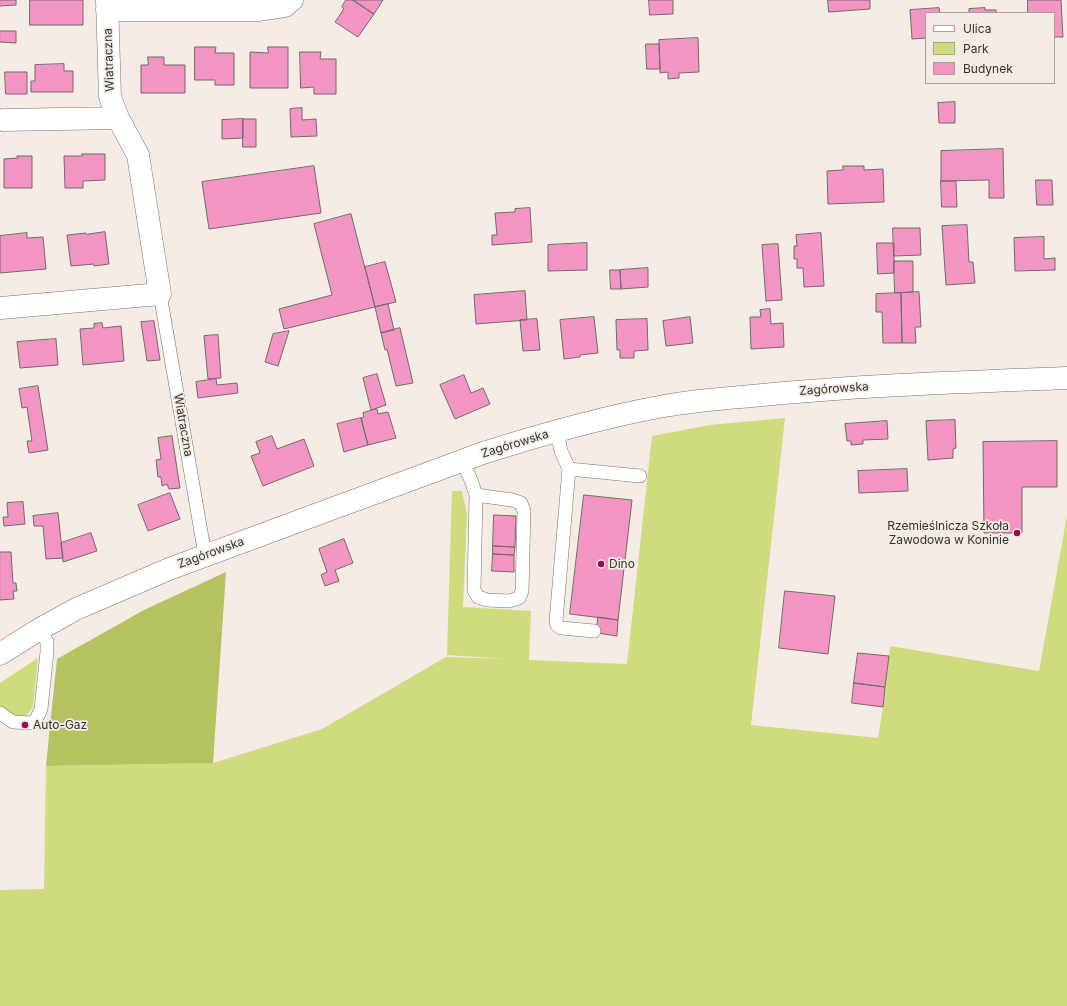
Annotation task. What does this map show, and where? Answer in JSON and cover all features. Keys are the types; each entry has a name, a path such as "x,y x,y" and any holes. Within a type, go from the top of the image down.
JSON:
{"street":[{"path":"107,5 260,10 285,6 292,0"},
{"name":"Wiatraczna","path":"107,5 110,97 118,118 138,155 160,294"},
{"path":"3,120 118,118"},
{"path":"1,308 160,294"},
{"name":"Zagórowska","path":"0,654 76,609 110,593 205,555 462,461 519,442 611,417 666,406 796,391 871,386 1067,378"}],"lane":[{"name":"Wiatraczna","path":"160,294 205,555"},
{"path":"557,431 562,451 569,469 556,621 557,625 561,628 594,631"},
{"path":"462,461 476,495 474,590 478,597 487,600 509,601 519,598 522,591 524,511 521,503 512,500 476,495"},
{"path":"569,469 640,476"},
{"path":"0,713 13,722 32,723 36,720 41,709 47,652 47,642 40,629"}],"green space":[{"path":"785,418 751,725 878,738 890,646 1039,671 1067,516 1067,1006 0,1006 0,890 44,889 46,766 213,763 322,729 446,657 505,659 447,655 452,491 462,491 467,515 463,607 531,611 529,660 627,664 652,436 710,425"},
{"path":"226,572 213,763 46,766 57,659 144,610"},
{"path":"38,658 33,707 27,715 23,716 6,711 0,706 0,683"}],"building":[{"path":"0,0 16,0 16,5 0,6"},
{"path":"30,0 83,0 83,25 30,25"},
{"path":"346,0 353,0 374,14 358,37 335,22 344,9 342,7"},
{"path":"353,0 383,0 374,14"},
{"path":"649,0 673,0 673,14 650,15"},
{"path":"828,0 870,0 870,9 829,12"},
{"path":"1028,0 1061,0 1063,37 1055,37 1055,12 1028,12"},
{"path":"939,8 940,12 925,12 925,38 912,39 910,10"},
{"path":"985,8 985,10 996,10 996,12 969,12 969,9"},
{"path":"0,31 16,31 16,43 0,42"},
{"path":"698,38 699,72 679,73 679,78 668,79 668,72 660,73 659,40"},
{"path":"646,44 659,44 660,69 647,69"},
{"path":"195,47 216,47 215,53 234,53 234,85 215,85 215,80 195,80"},
{"path":"268,47 288,47 288,88 250,88 250,52 268,53"},
{"path":"300,52 321,52 320,59 336,59 336,94 314,94 314,87 301,88"},
{"path":"148,57 164,57 164,65 185,65 185,93 141,93 141,65 148,65"},
{"path":"64,64 64,71 73,71 73,92 31,92 31,81 35,81 35,65"},
{"path":"5,72 27,72 27,94 6,94"},
{"path":"955,102 955,123 939,123 938,103"},
{"path":"302,108 302,120 316,119 317,136 291,137 290,109"},
{"path":"243,119 256,119 256,147 243,147"},
{"path":"243,119 243,138 222,139 222,120"},
{"path":"1003,149 1004,198 989,198 989,180 941,181 941,151"},
{"path":"82,154 105,154 105,180 83,181 83,188 65,188 64,156 82,156"},
{"path":"17,156 32,156 32,188 4,188 4,159 18,158"},
{"path":"314,166 321,213 209,229 202,182"},
{"path":"843,166 864,166 864,170 883,169 884,202 828,204 827,171 843,170"},
{"path":"1036,180 1052,180 1053,205 1037,205"},
{"path":"941,181 956,181 957,207 942,207"},
{"path":"530,208 532,242 492,245 492,235 497,235 495,213 515,212 515,209"},
{"path":"351,214 375,307 284,329 279,309 332,295 314,224"},
{"path":"967,225 969,262 973,262 975,283 946,285 942,226"},
{"path":"893,228 920,228 921,255 894,256"},
{"path":"105,232 109,264 94,266 94,264 71,266 67,235"},
{"path":"27,233 27,238 43,237 46,269 0,273 0,236"},
{"path":"821,233 824,286 804,287 803,268 797,268 797,259 794,259 794,246 797,246 796,235"},
{"path":"1044,237 1044,259 1055,258 1055,270 1015,271 1014,238"},
{"path":"587,243 587,270 548,271 548,245"},
{"path":"877,243 894,243 894,273 878,274"},
{"path":"778,244 782,300 766,301 762,245"},
{"path":"894,261 913,261 913,292 895,293"},
{"path":"385,262 396,302 375,307 365,267"},
{"path":"648,268 648,287 621,289 620,270"},
{"path":"610,270 620,270 621,289 611,289"},
{"path":"525,291 527,320 476,324 474,295"},
{"path":"919,292 921,327 915,327 916,343 902,343 901,293"},
{"path":"901,293 902,343 883,343 882,312 876,312 876,294"},
{"path":"388,304 394,330 381,333 375,307"},
{"path":"770,309 771,324 783,323 784,347 751,349 750,317 761,317 760,310"},
{"path":"594,317 598,353 564,359 560,320"},
{"path":"690,317 693,343 666,346 663,321"},
{"path":"537,319 540,350 523,351 520,320"},
{"path":"647,319 648,350 634,351 634,358 620,358 620,350 617,350 616,320"},
{"path":"154,321 160,360 147,361 141,322"},
{"path":"102,323 103,328 121,326 124,361 83,365 80,329 94,328 94,324"},
{"path":"400,328 413,383 396,386 387,349 385,350 381,333"},
{"path":"289,331 278,366 265,362 273,334"},
{"path":"218,335 221,378 208,379 204,336"},
{"path":"56,339 58,365 20,368 17,342"},
{"path":"377,374 386,405 371,410 363,378"},
{"path":"464,375 471,393 483,388 490,404 455,419 440,385"},
{"path":"216,379 217,385 237,383 238,393 198,398 196,382"},
{"path":"38,386 48,450 29,453 27,441 32,441 27,407 22,408 19,389"},
{"path":"377,409 378,414 388,412 396,438 368,445 361,418 364,417 363,413"},
{"path":"361,418 368,445 344,452 337,424"},
{"path":"955,420 956,448 953,449 953,458 928,460 926,421"},
{"path":"887,421 888,439 863,440 863,444 851,445 851,441 847,441 845,424"},
{"path":"172,436 180,488 169,489 167,484 162,486 161,477 158,477 156,460 161,459 158,438"},
{"path":"272,436 277,449 304,439 314,466 263,486 251,456 260,453 256,442"},
{"name":"Rzemieślnicza Szkoła Zawodowa w Koninie","path":"1057,441 1057,487 1022,487 1022,533 984,533 983,442"},
{"path":"907,469 908,491 859,493 858,471"},
{"path":"170,493 180,519 148,531 138,505"},
{"name":"Dino","path":"584,495 632,500 618,620 570,614"},
{"path":"23,502 25,524 4,526 3,517 8,517 7,503"},
{"path":"58,513 63,558 46,559 43,526 34,526 33,516"},
{"path":"494,515 516,516 515,547 493,546"},
{"path":"91,533 97,551 63,562 61,543"},
{"path":"344,539 353,563 335,570 339,581 325,586 321,575 327,572 319,549"},
{"path":"493,546 515,547 514,555 493,554"},
{"path":"0,552 11,552 13,583 16,583 17,591 13,591 14,599 0,600"},
{"path":"493,554 514,555 514,572 492,571"},
{"path":"785,591 835,596 828,654 779,648"},
{"path":"598,617 618,620 617,636 597,633"},
{"path":"858,653 889,656 885,687 854,683"},
{"path":"854,683 885,687 883,707 852,703"}],"place":[{"name":"Rzemieślnicza Szkoła Zawodowa w Koninie","path":"1017,533"},
{"name":"Dino","path":"601,564"},
{"name":"Auto-Gaz","path":"25,725"}]}
